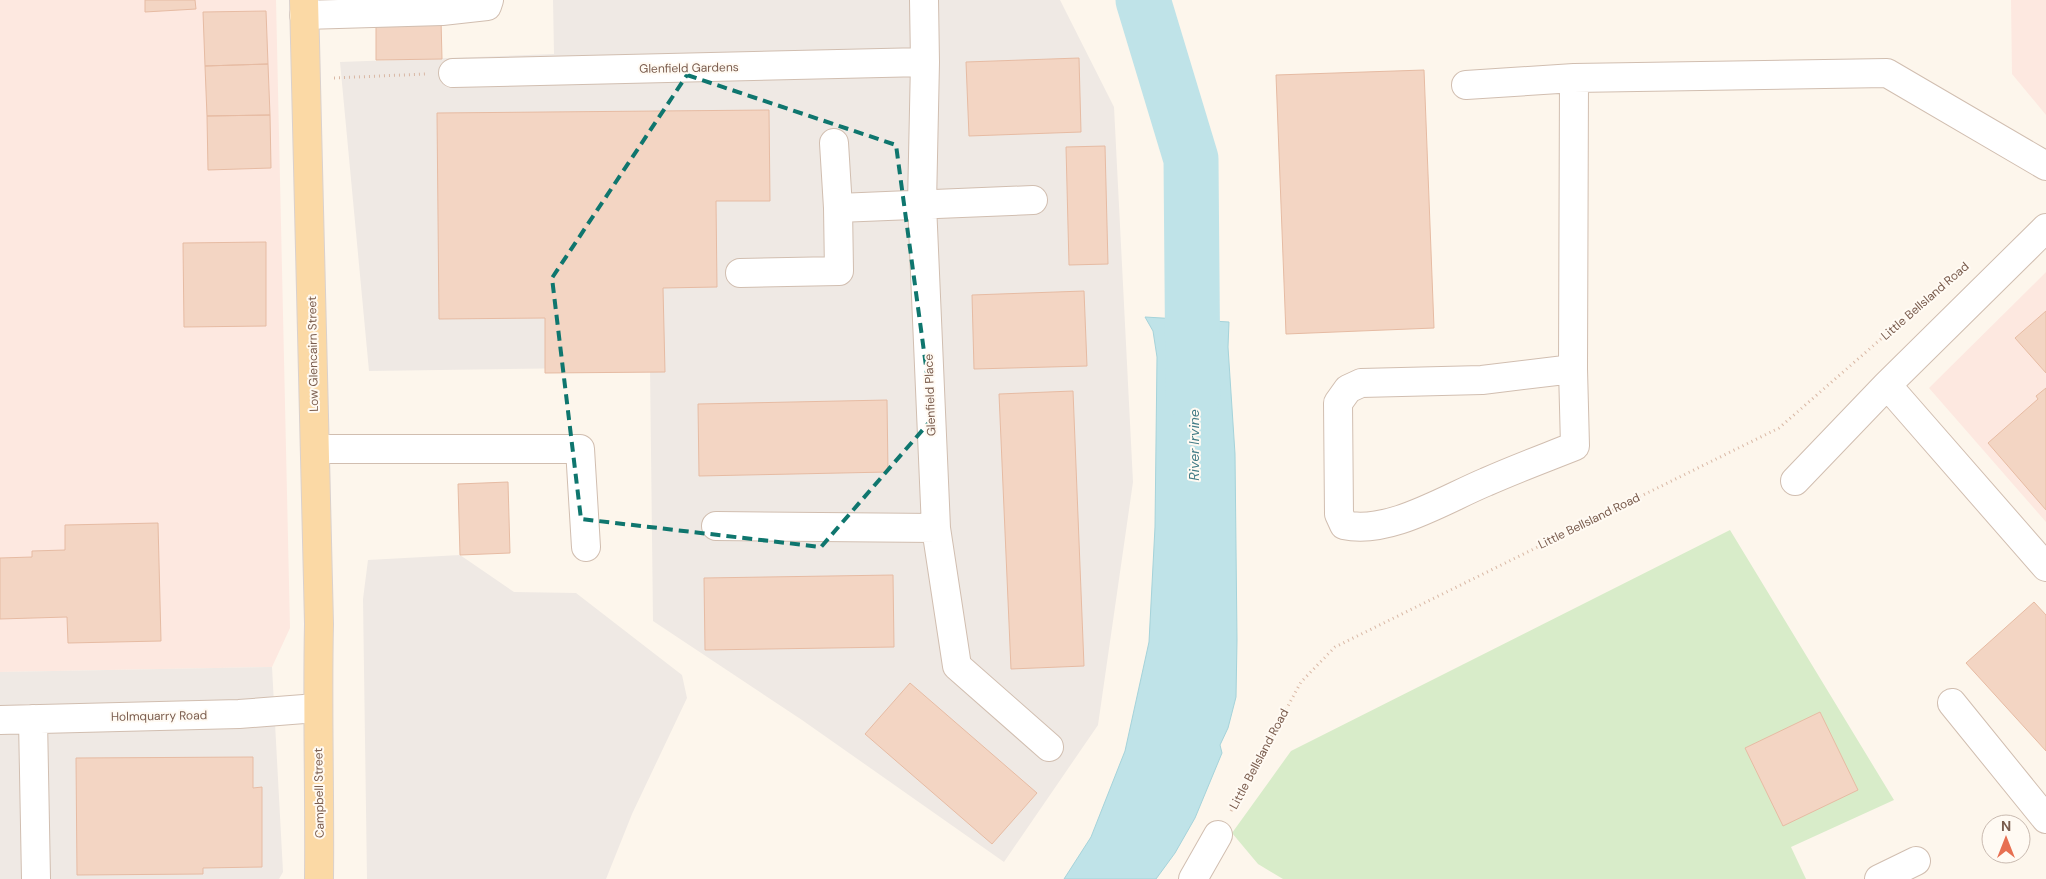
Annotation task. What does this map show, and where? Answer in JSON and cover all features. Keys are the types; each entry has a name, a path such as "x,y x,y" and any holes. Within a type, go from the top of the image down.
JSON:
{"main road":[{"name":"Low Glencairn Street","path":"304,8 319,624 317,708"},
{"name":"Campbell Street","path":"317,708 320,802 319,879"}],"street":[{"path":"304,8 442,11 487,6 489,0"},
{"name":"Glenfield Place","path":"924,0 925,62 922,204 936,528 957,666 1049,747"},
{"name":"Glenfield Gardens","path":"453,73 925,62"},
{"path":"1466,84 1612,77 1887,73 2046,166"},
{"path":"1573,369 1482,380 1361,382 1348,389 1338,403 1339,514 1344,525 1357,528 1370,527 1410,516 1485,482 1575,446 1573,369 1574,78"},
{"path":"740,273 839,271 834,143"},
{"path":"838,208 1033,200"},
{"path":"1795,481 1887,385 2046,228"},
{"path":"1887,385 2046,567"},
{"path":"315,449 580,449 586,548"},
{"path":"716,526 936,528"},
{"path":"1952,703 2046,819"},
{"name":"Holmquarry Road","path":"0,720 240,714 317,708"},
{"path":"33,719 36,879"},
{"path":"1192,879 1218,835"},
{"path":"1879,879 1916,861"}],"path":[{"path":"306,79 453,73"},
{"name":"Little Bellsland Road","path":"1218,835 1301,682 1335,647 1779,428 1952,277"}],"highlighted area":[{"path":"687,75 896,145 933,418 821,547 581,519 552,278"}],"shaded area":[{"path":"0,0 276,0 290,628 272,667 0,672"},
{"path":"553,0 1060,0 1114,107 1133,482 1098,725 1004,862 802,720 653,621 650,367 369,371 340,62 554,54"},
{"path":"2011,0 2046,0 2046,115 2012,74"},
{"path":"2046,272 2046,522 1929,388"},
{"path":"460,555 514,592 576,593 682,675 687,698 632,814 606,879 367,879 363,599 368,560"},
{"path":"272,667 283,872 279,879 0,879 0,672"}],"green space":[{"path":"1730,530 1894,800 1791,847 1806,879 1283,879 1258,864 1232,833 1291,751"}],"water":[{"path":"1145,317 1229,322 1228,347 1235,454 1236,697 1228,728 1220,745 1222,753 1195,818 1175,853 1156,879 1064,879 1091,837 1125,751 1149,642 1155,527 1157,357 1153,331"}],"building":[{"path":"145,0 195,0 196,9 145,12"},
{"path":"266,11 268,64 205,66 203,12"},
{"path":"441,20 442,59 376,60 376,21"},
{"path":"1079,58 1081,132 969,136 966,62"},
{"path":"268,64 270,115 207,116 205,66"},
{"path":"1424,70 1434,328 1286,334 1276,75"},
{"path":"769,110 770,201 716,201 717,287 663,288 665,372 545,373 545,318 439,319 437,113"},
{"path":"270,115 271,168 208,170 207,116"},
{"path":"1105,146 1108,264 1069,265 1066,147"},
{"path":"266,242 266,326 184,327 183,243"},
{"path":"1084,291 1087,366 974,369 972,295"},
{"path":"2046,311 2046,373 2015,338"},
{"path":"2046,388 2046,510 1988,443 2038,399 2036,396"},
{"path":"1073,391 1084,666 1011,669 999,394"},
{"path":"887,400 888,472 699,476 698,404"},
{"path":"508,482 510,553 460,555 458,484"},
{"path":"158,523 161,641 68,643 67,617 0,619 0,558 32,557 32,551 65,550 65,525"},
{"path":"893,575 894,647 705,650 704,578"},
{"path":"2034,602 2046,615 2046,751 1966,663"},
{"path":"910,683 1037,793 992,844 865,734"},
{"path":"1820,712 1858,790 1783,826 1745,748"},
{"path":"253,757 253,788 262,787 262,867 203,868 203,874 77,875 76,758"}],"waterway":[{"name":"River Irvine","path":"1143,0 1191,159 1193,395"}]}
